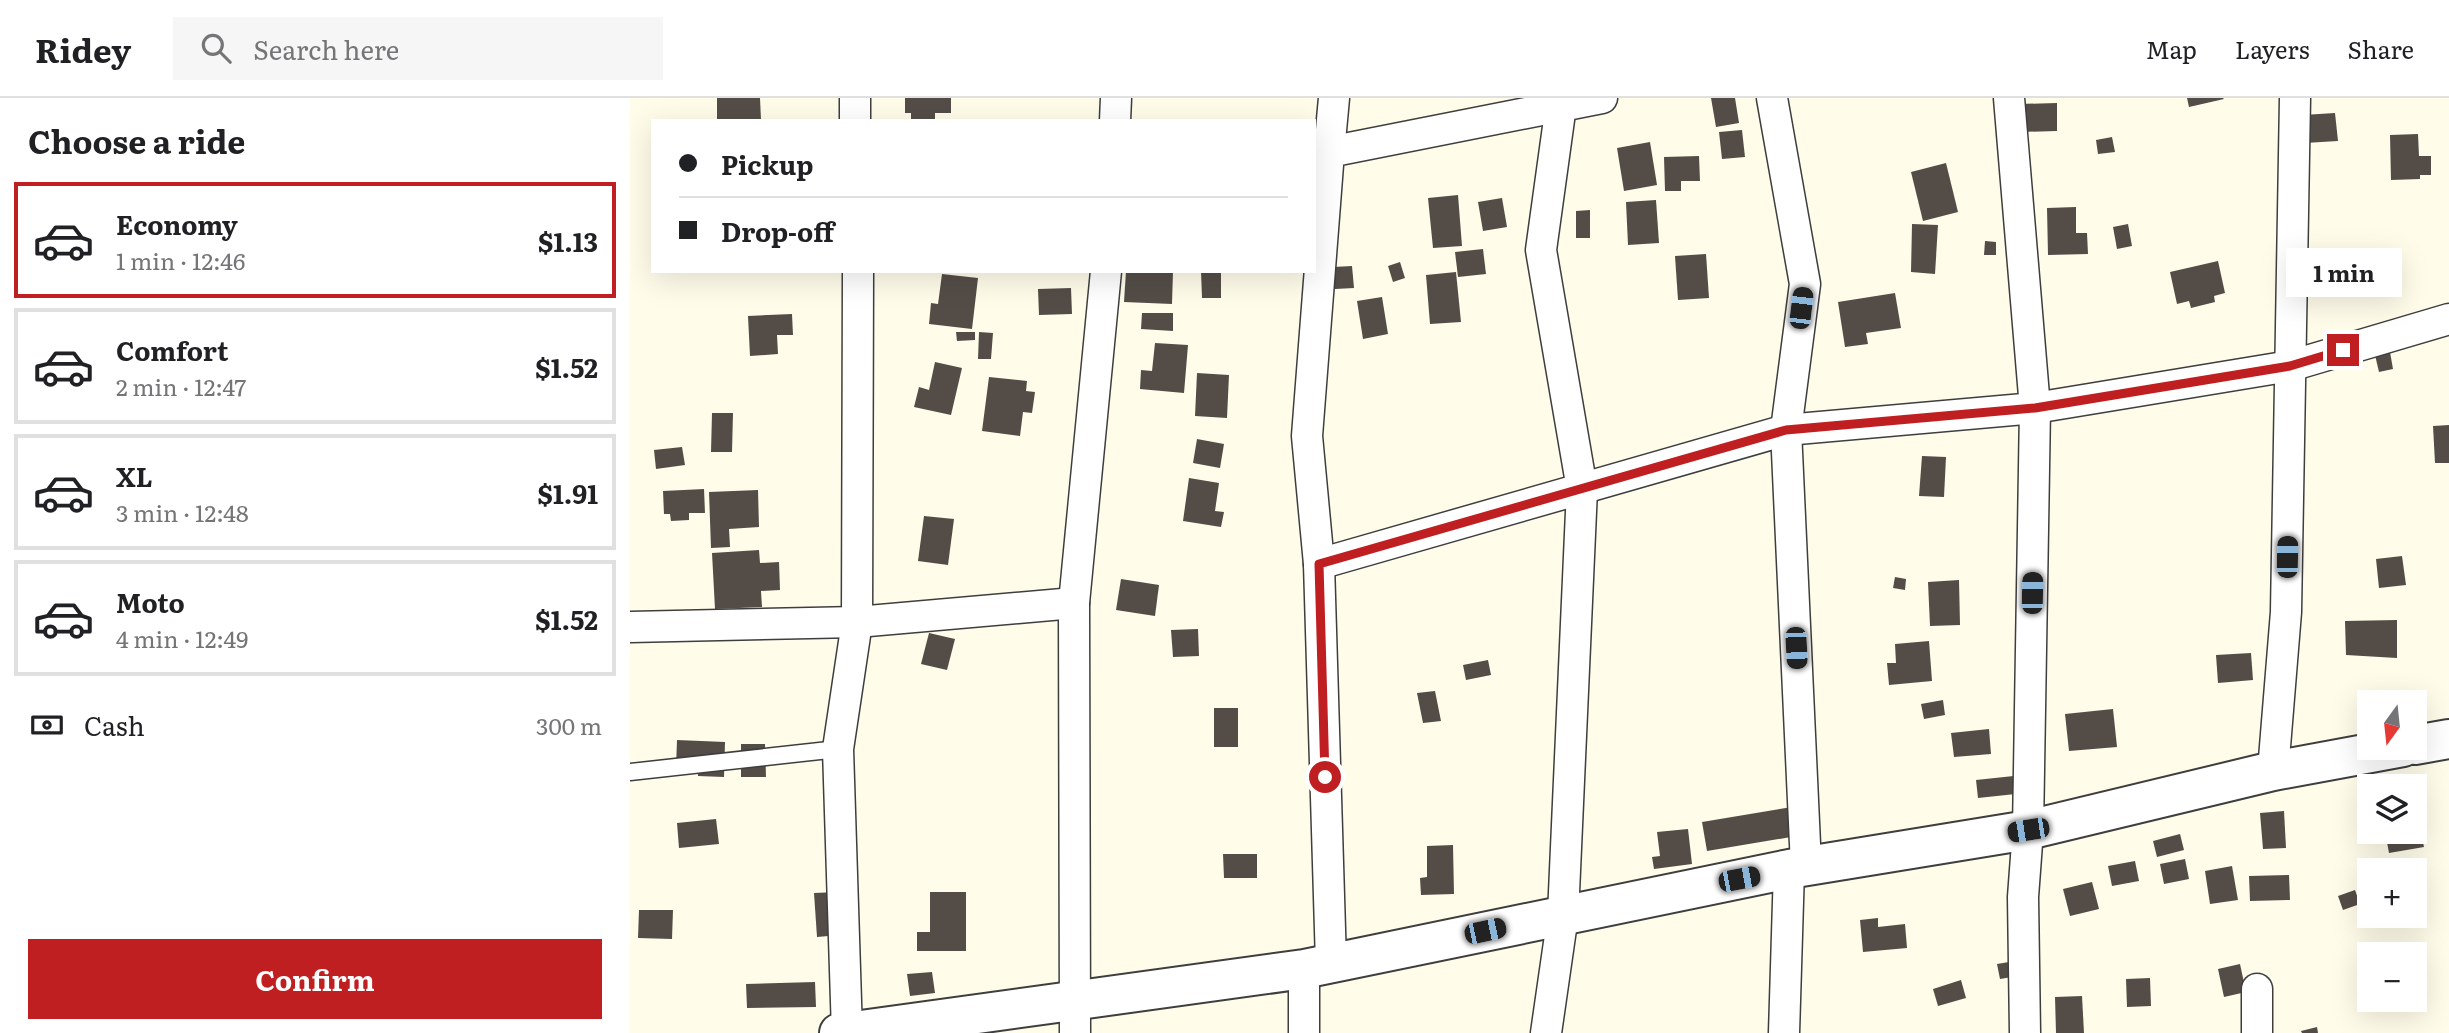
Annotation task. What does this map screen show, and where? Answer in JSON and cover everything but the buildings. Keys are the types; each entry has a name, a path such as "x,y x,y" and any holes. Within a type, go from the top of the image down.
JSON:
{"street":[{"path":"855,98 855,119"},
{"path":"1115,119 1116,98"},
{"path":"1316,266 1322,153 1334,98"},
{"path":"1322,153 1562,102 1602,98"},
{"path":"1772,98 1805,284 1786,430 1798,868 1784,1033"},
{"path":"2009,98 2035,408 2028,830 2023,897 2025,1033"},
{"path":"2273,771 2286,612 2295,98"},
{"path":"1546,1033 1563,915 1582,489 1541,250 1562,102"},
{"path":"847,1033 838,749 857,621 858,273"},
{"path":"1076,1017 1074,603 1105,273"},
{"path":"1304,1033 1317,966 1319,564 1307,436 1316,273"},
{"path":"1319,564 1786,430 2035,408 2290,366 2449,318"},
{"path":"630,627 857,621 1074,603"},
{"path":"2427,743 2449,739"},
{"path":"839,1033 1076,1017 1798,868 2028,830 2273,771 2357,755"},
{"path":"2257,989 2257,1033"}],"lane":[{"path":"630,772 838,749"}],"route":[{"path":"1325,777 1319,564 1786,430 2035,408 2290,366 2343,350"}]}
